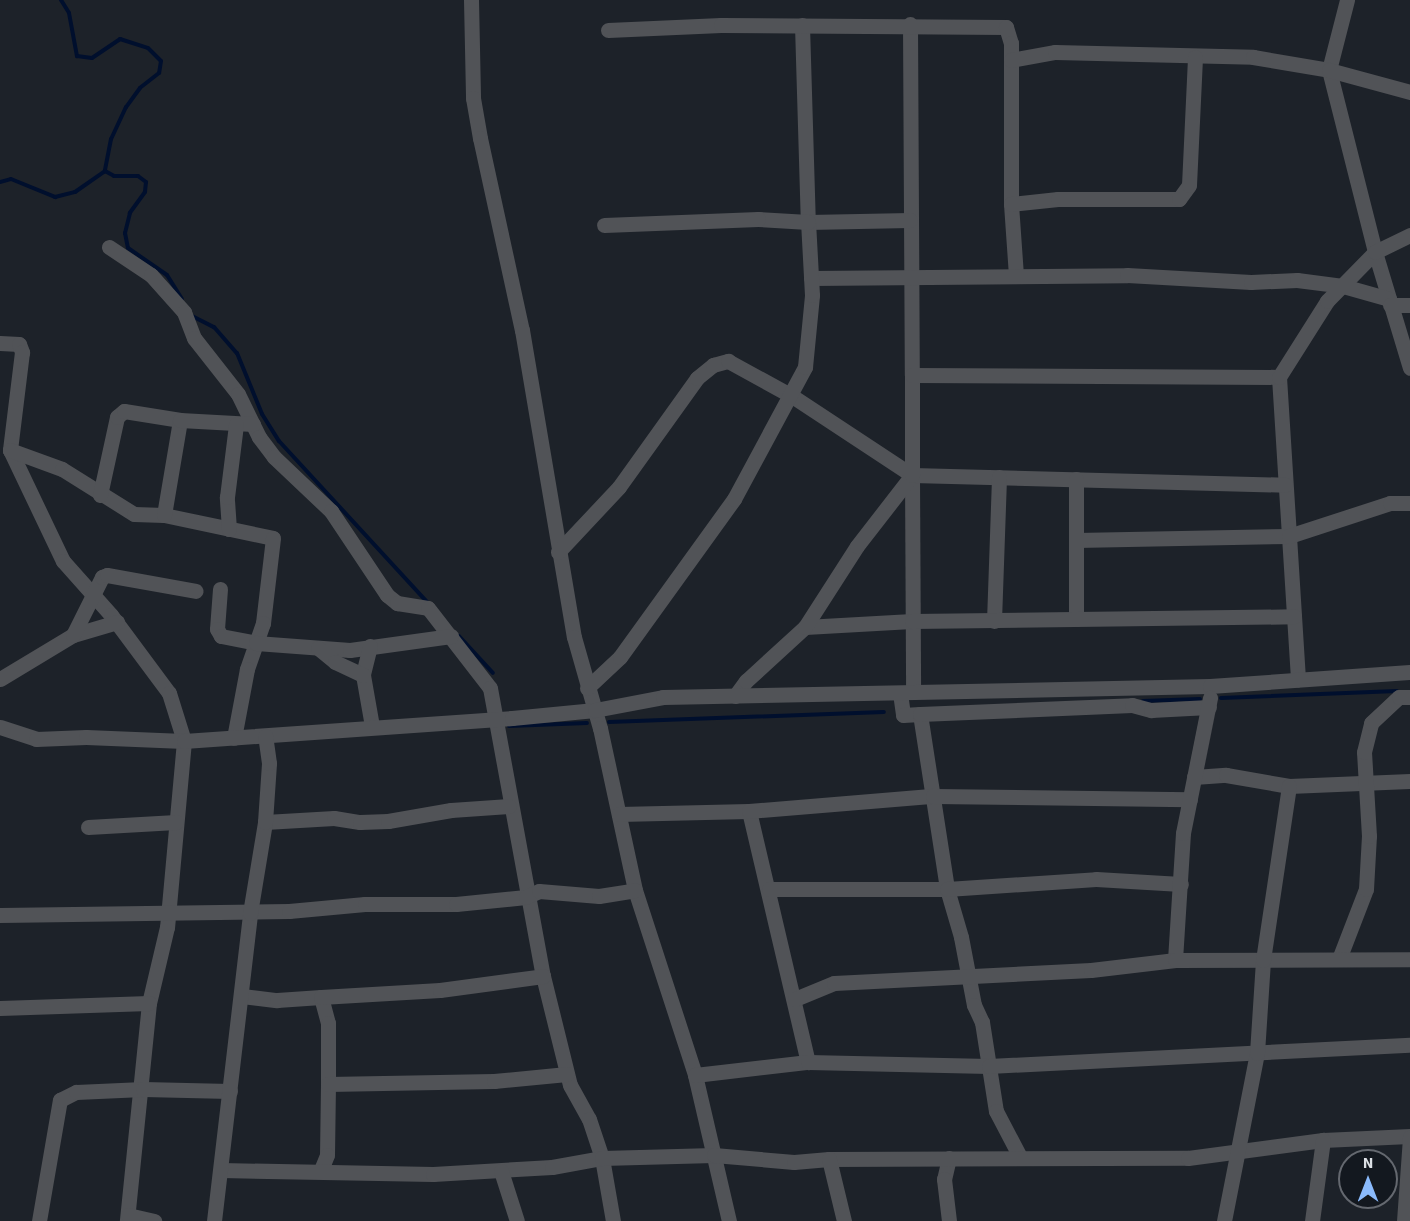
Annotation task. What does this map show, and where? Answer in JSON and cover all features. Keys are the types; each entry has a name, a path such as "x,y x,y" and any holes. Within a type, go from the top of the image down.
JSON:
{"street":[{"path":"471,0 473,98 532,384 558,552 587,688 595,710 635,891 696,1075 729,1221"},
{"path":"1347,0 1329,70 1375,252 1410,368"},
{"path":"910,24 912,621 903,715 1132,705 1151,710 1209,707"},
{"path":"608,30 910,24 1006,27 1011,60 1011,204 1016,275"},
{"path":"587,688 620,657 734,499 792,396 805,367 811,278 802,25"},
{"path":"1011,60 1054,52 1253,57 1329,70 1410,92"},
{"path":"1011,204 1058,199 1179,199 1189,185 1194,57"},
{"path":"604,225 758,219 808,222 910,220"},
{"path":"1298,679 1279,377 1327,301 1375,252 1410,236"},
{"path":"109,247 152,275 184,312 194,338 238,394 253,424 274,457 331,511 387,596 397,603 428,608 490,688 509,806 543,976 567,1074 590,1119 602,1158 614,1221"},
{"path":"811,278 1016,275 1297,280 1343,286 1389,302 1410,305"},
{"path":"0,343 19,344 22,352 10,450 63,561 117,622 169,693 184,741 167,912 149,1003 127,1218 154,1221"},
{"path":"558,552 619,487 697,378 713,365 728,361 792,396 912,475 1285,485"},
{"path":"912,375 1279,377"},
{"path":"100,495 117,417 124,411 180,420 236,425 253,424"},
{"path":"164,515 180,420"},
{"path":"229,529 227,497 236,425"},
{"path":"10,450 62,469 100,495 134,514 164,515 273,538 263,623 256,643 234,738"},
{"path":"735,696 805,627 857,546 912,475"},
{"path":"994,621 999,477"},
{"path":"1076,479 1076,620"},
{"path":"1076,540 1289,536 1390,503 1410,502"},
{"path":"73,635 102,577 107,574 196,591"},
{"path":"220,589 217,629 221,636 256,643 318,648 370,646 451,636"},
{"path":"805,627 912,621 1294,616"},
{"path":"0,680 73,635 117,622"},
{"path":"370,646 363,675 372,726"},
{"path":"318,648 335,662 363,675"},
{"path":"0,727 36,739 86,737 184,741 372,726 393,728 595,710 644,699 1210,686 1410,672"},
{"path":"1175,960 1183,833 1209,707 1210,686"},
{"path":"1339,959 1366,889 1369,836 1364,783 1364,752 1371,723 1399,697 1410,697"},
{"path":"920,714 947,889 989,1066 996,1111 1019,1155"},
{"path":"214,1221 250,913 265,822 268,763 265,736"},
{"path":"1194,777 1226,775 1289,786 1410,781"},
{"path":"1224,1221 1257,1053 1263,960 1289,786"},
{"path":"619,814 749,811 933,796 1190,798"},
{"path":"265,822 334,818 360,822 388,821 451,810 509,806"},
{"path":"749,811 808,1062"},
{"path":"88,827 176,822"},
{"path":"769,889 947,889 1096,879 1181,884"},
{"path":"0,915 250,913 365,904 456,904 526,897 539,891 599,896 635,891"},
{"path":"795,999 834,983 1090,970 1175,960 1410,959"},
{"path":"242,996 277,1000 440,990 543,976"},
{"path":"321,997 328,1023 327,1155 321,1170"},
{"path":"0,1008 149,1003"},
{"path":"696,1075 808,1062 989,1066 1410,1045"},
{"path":"328,1084 494,1081 567,1074"},
{"path":"39,1221 60,1100 76,1092 142,1089 230,1091"},
{"path":"221,1170 321,1170 433,1174 501,1171 602,1158 714,1155 794,1162 829,1159 1019,1155 1056,1160 1188,1158 1238,1149 1323,1140 1410,1136 1404,1221"},
{"path":"1312,1221 1323,1140"},
{"path":"949,1158 944,1179 949,1221"},
{"path":"829,1159 844,1221"},
{"path":"501,1171 517,1221"}],"waterway":[{"path":"61,0 69,13 77,56 92,58 120,39 148,48 161,61 159,73 140,88 126,107 111,139 105,171"},
{"path":"0,182 11,179 55,197 75,192 105,171 114,176 138,176 146,182 145,192 130,213 125,233 128,248 167,275 182,299"},
{"path":"192,316 214,327 237,353 262,414 279,441 429,604"},
{"path":"459,636 493,673"},
{"path":"1221,698 1397,691"},
{"path":"1143,701 1200,699"},
{"path":"609,722 884,712"},
{"path":"509,726 587,723"}]}
